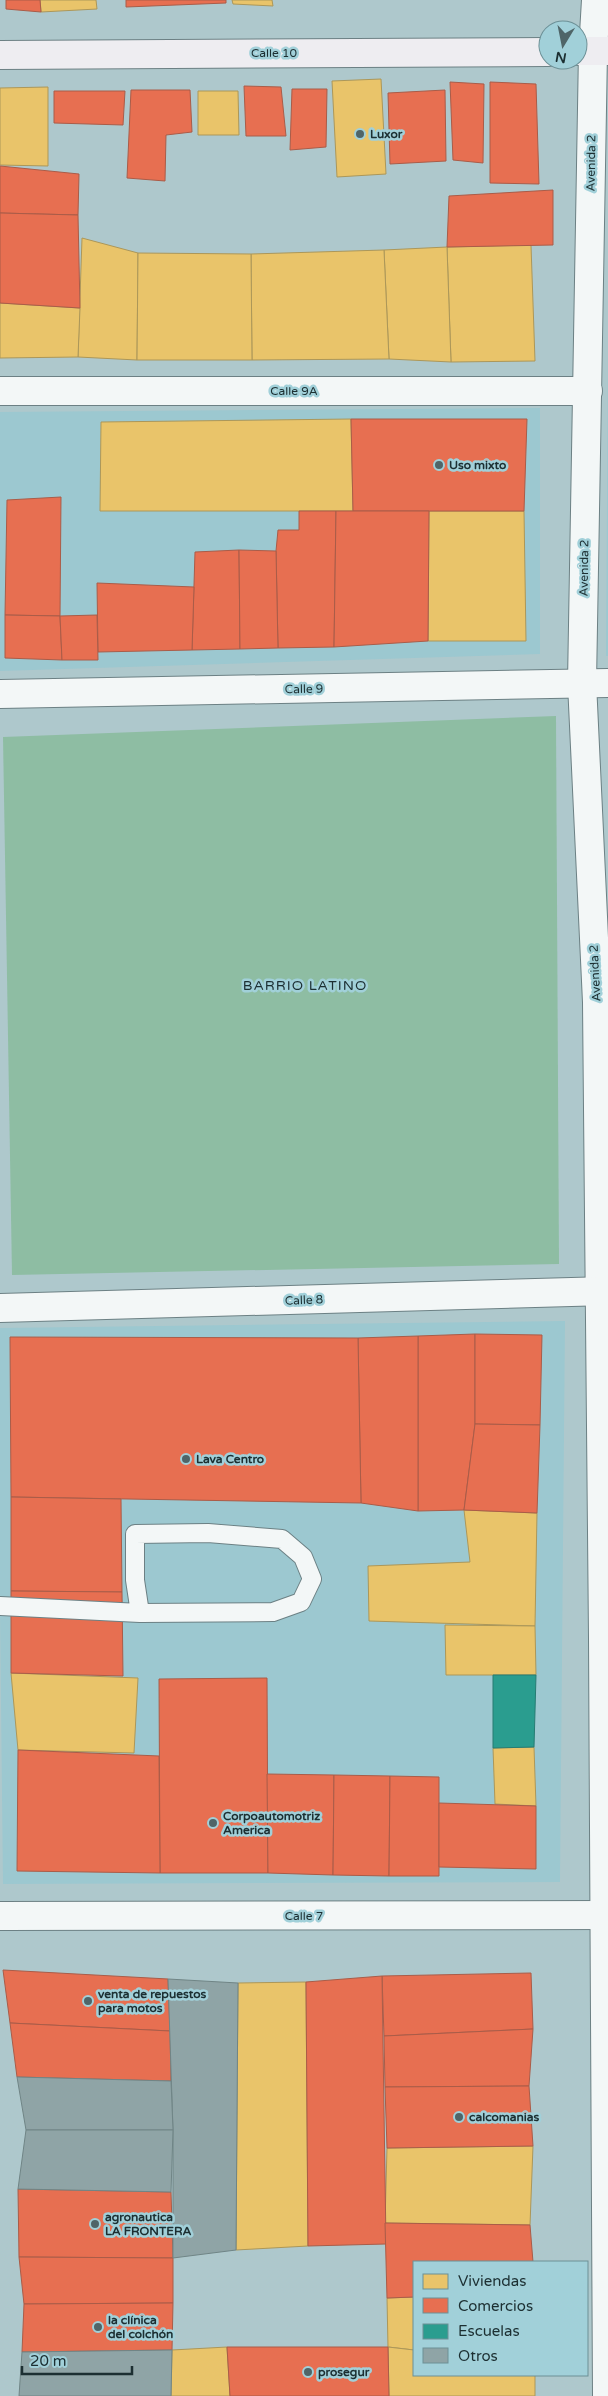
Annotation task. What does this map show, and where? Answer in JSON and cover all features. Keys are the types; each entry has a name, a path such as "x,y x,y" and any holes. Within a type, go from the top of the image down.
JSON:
{"street":[{"name":"Avenida 2","path":"596,0 593,51 588,391 602,1002 608,2396"},
{"name":"Calle 10","path":"0,55 538,52"},
{"name":"Calle 9A","path":"0,391 588,391"},
{"name":"Calle 9","path":"0,694 595,683"},
{"name":"Calle 8","path":"0,1308 604,1291"},
{"name":"Calle 7","path":"0,1916 606,1915"}],"lane":[{"path":"0,1606 140,1613 273,1612 301,1602 312,1579 303,1558 282,1539 208,1533 135,1534 135,1580 140,1613"}],"shaded area":[{"path":"608,333 608,656 606,656"},
{"path":"540,408 540,654 0,671 0,412"},
{"path":"565,1321 560,1882 3,1884 0,1609 0,1328"}],"green space":[{"path":"556,716 559,1264 12,1275 3,737"}],"building: Viviendas":[{"path":"40,0 96,0 97,9 41,12"},
{"path":"232,0 272,0 273,6 233,4"},
{"path":"381,79 386,174 337,177 332,81"},
{"path":"48,87 48,166 0,165 0,88"},
{"path":"198,91 238,91 239,135 198,135"},
{"path":"82,238 138,253 137,360 78,357"},
{"path":"531,245 535,361 451,362 447,247"},
{"path":"447,247 451,362 389,359 384,250"},
{"path":"384,250 389,359 252,360 251,254"},
{"path":"138,253 251,254 252,360 137,360"},
{"path":"0,303 80,308 78,357 0,358"},
{"path":"351,419 353,511 100,511 101,422"},
{"path":"429,511 524,511 526,641 428,641"},
{"path":"464,1510 537,1513 535,1626 369,1621 368,1566 470,1562"},
{"path":"445,1625 535,1626 536,1675 446,1675"},
{"path":"11,1673 138,1678 134,1753 18,1750"},
{"path":"534,1747 536,1806 495,1804 493,1748"},
{"path":"306,1982 308,2246 236,2250 238,1983"},
{"path":"533,2146 530,2225 385,2223 387,2148"},
{"path":"413,2297 413,2350 388,2347 387,2298"},
{"path":"227,2347 230,2396 171,2396 172,2350"},
{"path":"388,2347 413,2350 413,2376 535,2376 535,2396 389,2396"}],"building: Comercios":[{"path":"6,0 40,0 41,12 6,9"},
{"path":"126,0 226,0 226,3 126,7"},
{"path":"450,82 484,84 483,163 453,160"},
{"path":"490,82 536,84 539,184 490,183"},
{"path":"244,86 281,87 286,136 246,136"},
{"path":"292,89 327,89 326,147 290,150"},
{"path":"131,90 190,90 192,132 166,135 165,181 127,178"},
{"path":"445,90 446,161 390,164 388,93"},
{"path":"54,91 125,91 123,125 54,123"},
{"path":"0,166 79,174 78,215 0,213"},
{"path":"553,190 553,245 447,247 449,196"},
{"path":"0,213 78,215 80,308 0,303"},
{"name":"Uso mixto","path":"351,419 527,419 524,511 353,511"},
{"path":"61,497 60,616 5,615 7,500"},
{"path":"299,511 336,511 334,647 278,648 276,551 278,530 299,530"},
{"path":"336,511 429,511 428,641 334,647"},
{"path":"239,550 240,649 192,650 195,552"},
{"path":"239,550 276,551 278,648 240,649"},
{"path":"97,583 194,587 192,650 98,652"},
{"path":"5,615 60,616 62,660 5,658"},
{"path":"97,615 98,660 62,660 60,616"},
{"path":"475,1334 475,1424 464,1510 418,1511 418,1336"},
{"path":"475,1334 542,1335 540,1425 475,1424"},
{"path":"418,1336 418,1511 361,1503 358,1338"},
{"name":"Lava Centro","path":"10,1337 358,1338 361,1503 11,1497"},
{"path":"475,1424 540,1425 537,1513 464,1510"},
{"path":"11,1497 121,1499 122,1592 11,1591"},
{"path":"11,1591 122,1592 123,1676 11,1673"},
{"name":"Corpoautomotriz America","path":"267,1678 268,1873 160,1873 159,1679"},
{"path":"18,1750 159,1756 160,1873 17,1871"},
{"path":"267,1774 334,1775 333,1875 268,1873"},
{"path":"334,1775 390,1776 389,1876 333,1875"},
{"path":"390,1776 439,1777 439,1876 389,1876"},
{"path":"439,1803 536,1806 536,1869 439,1867"},
{"name":"venta de repuestos para motos","path":"3,1970 168,1979 170,2031 10,2023"},
{"path":"531,1973 533,2029 384,2036 382,1976"},
{"path":"382,1976 386,2244 308,2246 306,1982"},
{"path":"10,2023 170,2031 171,2081 17,2077"},
{"path":"533,2029 529,2086 385,2087 384,2036"},
{"name":"calcomanias","path":"529,2086 533,2146 387,2148 385,2087"},
{"name":"agronautica LA FRONTERA","path":"18,2189 171,2192 173,2258 19,2257"},
{"path":"385,2223 530,2225 533,2261 413,2261 413,2297 387,2298"},
{"path":"19,2257 173,2258 173,2303 24,2304"},
{"name":"la clínica del colchón","path":"173,2303 172,2350 22,2352 24,2304"},
{"name":"prosegur","path":"227,2347 388,2347 389,2396 230,2396"}],"building: Escuelas":[{"path":"493,1675 536,1675 534,1747 493,1748"}],"building: Otros":[{"path":"168,1979 238,1983 236,2250 173,2258 173,2130"},
{"path":"17,2077 171,2081 173,2130 26,2130"},
{"path":"26,2130 173,2130 171,2192 18,2189"},
{"path":"172,2350 171,2396 19,2396 22,2352"}],"place":[{"name":"Luxor","path":"360,134"},
{"name":"Uso mixto","path":"439,465"},
{"name":"Lava Centro","path":"186,1459"},
{"name":"Corpoautomotriz America","path":"213,1823"},
{"name":"venta de repuestos para motos","path":"88,2001"},
{"name":"calcomanias","path":"459,2117"},
{"name":"agronautica LA FRONTERA","path":"95,2224"},
{"name":"la clínica del colchón","path":"98,2327"},
{"name":"prosegur","path":"308,2372"}],"district":[{"name":"BARRIO LATINO","path":"305,985"}]}
